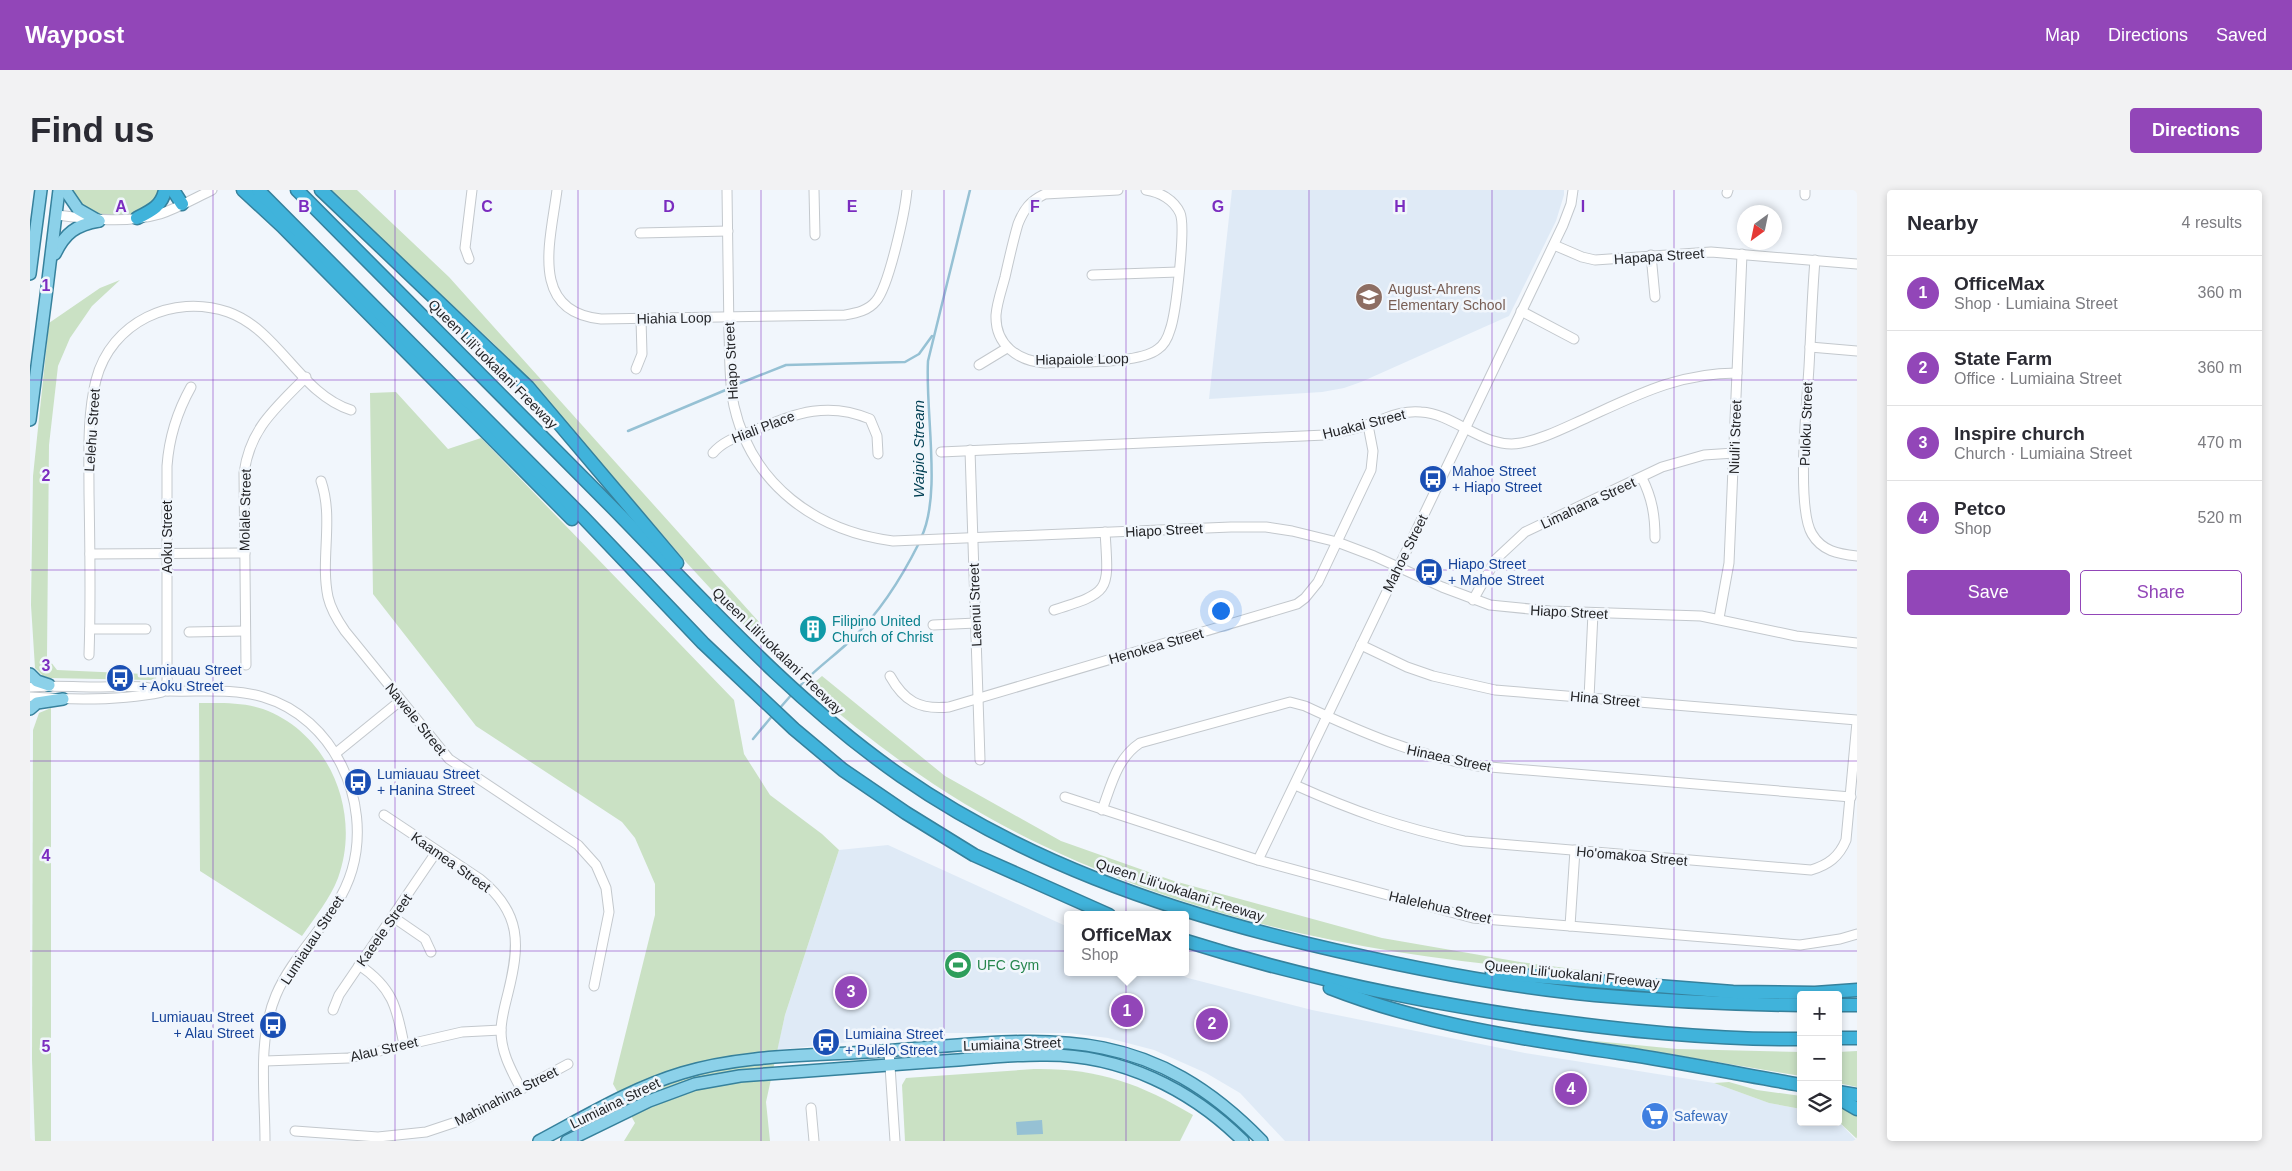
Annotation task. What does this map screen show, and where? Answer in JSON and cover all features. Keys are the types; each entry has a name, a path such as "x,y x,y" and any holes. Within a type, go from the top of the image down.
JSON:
{"highway":[{"path":"138,218 156,208 163,199 165,190"},
{"path":"173,190 182,204"},
{"path":"243,190 307,251 553,500 703,643"},
{"path":"258,190 541,475 703,643 794,730 844,770 906,813 974,855 1100,911"},
{"name":"Queen Liliʻuokalani Freeway","path":"297,190 491,383 768,666 860,745 939,801 1038,854 1137,895 1264,933 1329,949 1454,975 1592,994 1732,1004 1797,1005"},
{"path":"321,190 528,387 736,634"},
{"path":"1189,942 1368,1003 1436,1021 1511,1037 1664,1060 1797,1084"},
{"path":"1329,949 1461,969 1563,980 1733,992 1815,993 1857,990"},
{"path":"1261,965 1361,989 1468,1008 1586,1025 1680,1034 1797,1039"},
{"path":"1842,1005 1857,1005"},
{"path":"1842,1038 1857,1038"},
{"path":"1842,1093 1857,1095"},
{"path":"1842,1100 1857,1109"}],"main road":[{"path":"42,190 48,207 56,215"},
{"path":"30,274 42,190"},
{"path":"30,420 44,305 52,261 59,190"},
{"path":"65,190 78,209 99,221"},
{"path":"35,242 44,223 56,215"},
{"path":"52,261 61,241 71,230 78,226 99,221"},
{"path":"30,674 37,681 49,685"},
{"path":"30,709 38,703 63,699"},
{"name":"Lumiaina Street","path":"539,1141 656,1081 708,1066 772,1058 1050,1040 1098,1046 1124,1052 1160,1065 1200,1087 1240,1118 1262,1141"},
{"name":"Lumiaina Street","path":"567,1141 649,1101 694,1084 740,1076 1048,1054 1112,1064 1148,1075 1179,1090 1219,1119 1243,1141"}],"street":[{"path":"469,259 465,248 472,190"},
{"name":"Hiahia Loop","path":"557,190 548,266 549,276 556,294 569,308 585,317 601,319 845,315 857,313 871,306 882,293 886,283 907,190"},
{"name":"Hiapo Street","path":"727,190 730,375 732,393 743,435 770,479 790,499 812,515 844,531 893,541 909,541 1248,526 1292,531 1337,542 1473,600 1506,608 1719,618 1796,636 1857,642"},
{"path":"814,190 815,235"},
{"path":"979,365 1007,348 996,325 996,313 1018,224 1033,194 1118,190"},
{"name":"Hiapaiole Loop","path":"1007,348 1024,360 1046,363 1129,359 1152,354 1160,348 1170,331 1182,231 1180,214 1175,205 1163,195 1146,190"},
{"name":"Mahoe Street","path":"1258,860 1554,245 1568,215 1573,190"},
{"path":"56,215 99,221 138,218 159,214 209,191"},
{"path":"640,233 728,231"},
{"name":"Hapapa Street","path":"1554,245 1582,257 1595,260 1688,252 1742,254 1857,264"},
{"name":"Niuli'i Street","path":"1719,618 1729,564 1742,254"},
{"path":"1651,256 1655,297"},
{"name":"Puloku Street","path":"1815,260 1804,474 1807,522 1813,536 1824,547 1834,553 1857,556"},
{"path":"1092,275 1178,272"},
{"name":"Lelehu Street","path":"88,655 90,629 89,459 93,394 102,364 117,339 127,330 151,315 164,310 192,306 218,309 240,319 259,331 329,400 351,410"},
{"path":"1521,312 1574,339"},
{"path":"636,369 642,354 641,318"},
{"path":"1810,347 1857,350"},
{"name":"Huakai Street","path":"941,452 1326,435 1368,425 1394,414 1422,412 1496,442 1519,444 1545,436 1662,384 1709,375 1737,373"},
{"name":"Molale Street","path":"246,664 244,473 250,445 263,422 306,377"},
{"name":"Aoku Street","path":"168,691 168,449 177,417 191,387"},
{"name":"Hiali Place","path":"713,454 720,444 793,414 823,410 847,411 870,419 877,436 878,454"},
{"name":"Henokea Street","path":"890,676 899,691 923,707 949,707 1297,604 1305,598 1318,582 1371,470 1373,451 1368,425"},
{"name":"Laenui Street","path":"970,450 980,760"},
{"name":"Limahana Street","path":"1473,600 1496,559 1525,532 1684,459 1734,452"},
{"path":"1642,478 1651,498 1656,516 1655,538"},
{"name":"Nawele Street","path":"321,481 327,499 327,587 331,608 345,632 449,760 578,845 596,865 606,888 609,912 594,986"},
{"path":"1054,610 1086,600 1101,590 1107,572 1105,532"},
{"path":"90,554 245,553"},
{"path":"1589,698 1593,613"},
{"path":"933,625 976,623"},
{"path":"90,629 146,629"},
{"path":"189,632 245,631"},
{"name":"Hina Street","path":"1361,645 1407,667 1464,684 1495,690 1857,721"},
{"name":"Lumiauau Street","path":"30,687 49,685 142,687 168,691 236,692 264,697 306,719 336,753 347,777 356,809 357,841 352,870 337,905 287,976 277,994 266,1031 265,1141"},
{"name":"Lumiauau Street","path":"30,697 63,699 143,696 168,691"},
{"path":"336,753 400,701"},
{"name":"Hinaea Street","path":"1102,810 1120,764 1126,754 1140,743 1283,703 1297,703 1393,745 1431,756 1478,766 1850,797"},
{"name":"Ho'omakoa Street","path":"1294,785 1341,806 1409,830 1488,844 1811,870 1832,860 1842,848 1848,829 1857,721"},
{"name":"Halelehua Street","path":"1065,797 1258,860 1472,918 1800,945 1840,939 1857,934"},
{"name":"Kaamea Street","path":"384,815 488,886 504,904 513,923 517,946 515,966 501,1030 505,1056 521,1089"},
{"path":"1570,926 1575,850"},
{"name":"Kaeele Street","path":"333,1010 338,995 437,851"},
{"path":"393,917 425,939 431,952"},
{"path":"359,965 379,980 388,991 395,1008 404,1044"},
{"name":"Alau Street","path":"265,1061 349,1058 462,1032 501,1030"},
{"path":"889,1051 894,1141"},
{"name":"Mahinahina Street","path":"295,1131 378,1137 426,1132 468,1118 568,1064"},
{"path":"811,1108 814,1141"}],"shaded area":[{"name":"August-Ahrens Elementary School","path":"1232,190 1564,190 1564,195 1556,221 1509,316 1344,388 1322,392 1209,399"},
{"path":"888,845 1064,925 1064,976 1184,976 1312,1010 1525,1053 1714,1083 1769,1103 1797,1108 1797,1126 1842,1125 1857,1141 1285,1141 1240,1093 1206,1073 1154,1050 1108,1038 1069,1033 931,1033 777,1050 785,1015 839,850"}],"green space":[{"path":"71,190 160,190 157,200 137,214 99,216 87,212"},
{"path":"330,190 357,190 449,277 759,622 756,638 686,562 544,396 494,344"},
{"path":"120,280 92,306 70,338 58,366 49,445 47,657 57,670 145,674 157,664 156,679 49,678 43,676 35,668 31,605 33,476 49,323 100,288"},
{"path":"396,392 448,449 481,438 734,700 744,754 770,795 822,834 839,850 785,1015 766,1102 770,1141 624,1141 635,1123 613,1084 655,915 655,884 635,838 622,822 476,726 373,594 370,393"},
{"path":"822,676 945,776 1061,841 1174,881 1382,938 1520,962 1603,973 1438,958 1355,944 1274,927 1193,904 1114,877 1038,843 965,804 924,778 808,688"},
{"path":"199,703 248,705 263,709 286,720 306,736 322,756 334,778 342,802 346,827 344,853 335,886 302,936 200,871"},
{"path":"51,708 51,1141 35,1141 32,1060 33,730 39,713"},
{"path":"1585,1040 1677,1049 1797,1052 1797,1075"},
{"path":"1857,1051 1857,1087 1842,1084 1842,1052"},
{"path":"1034,1069 1078,1071 1117,1080 1154,1094 1193,1115 1180,1141 905,1141 902,1085 906,1078"},
{"path":"1729,1082 1757,1090 1797,1095 1797,1108 1769,1103 1714,1083"},
{"path":"1842,1104 1857,1113 1857,1139 1842,1125"}],"water":[{"path":"1042,1120 1043,1134 1017,1135 1016,1122"}],"waterway":[{"name":"Waipio Stream","path":"921,538 931,499 932,477 928,361 970,190"},
{"path":"733,386 786,365 905,362 919,354 932,336"},
{"path":"628,431 728,389"},
{"name":"Waipio Stream","path":"799,687 863,628 898,581 919,543"},
{"name":"Waipio Stream","path":"779,709 793,693"},
{"name":"Waipio Stream","path":"753,739 773,715"}],"place":[{"name":"August-Ahrens Elementary School","path":"1369,297"},
{"name":"Mahoe Street + Hiapo Street","path":"1433,479"},
{"name":"Hiapo Street + Mahoe Street","path":"1429,572"},
{"name":"Filipino United Church of Christ","path":"813,629"},
{"name":"Lumiauau Street + Aoku Street","path":"120,678"},
{"name":"Lumiauau Street + Hanina Street","path":"358,782"},
{"name":"UFC Gym","path":"958,965"},
{"name":"Inspire church","path":"851,992"},
{"name":"OfficeMax","path":"1127,1011"},
{"name":"State Farm","path":"1212,1024"},
{"name":"Lumiauau Street + Alau Street","path":"273,1025"},
{"name":"Lumiaina Street + Pulelo Street","path":"826,1042"},
{"name":"Petco","path":"1571,1089"},
{"name":"Safeway","path":"1655,1116"}]}
